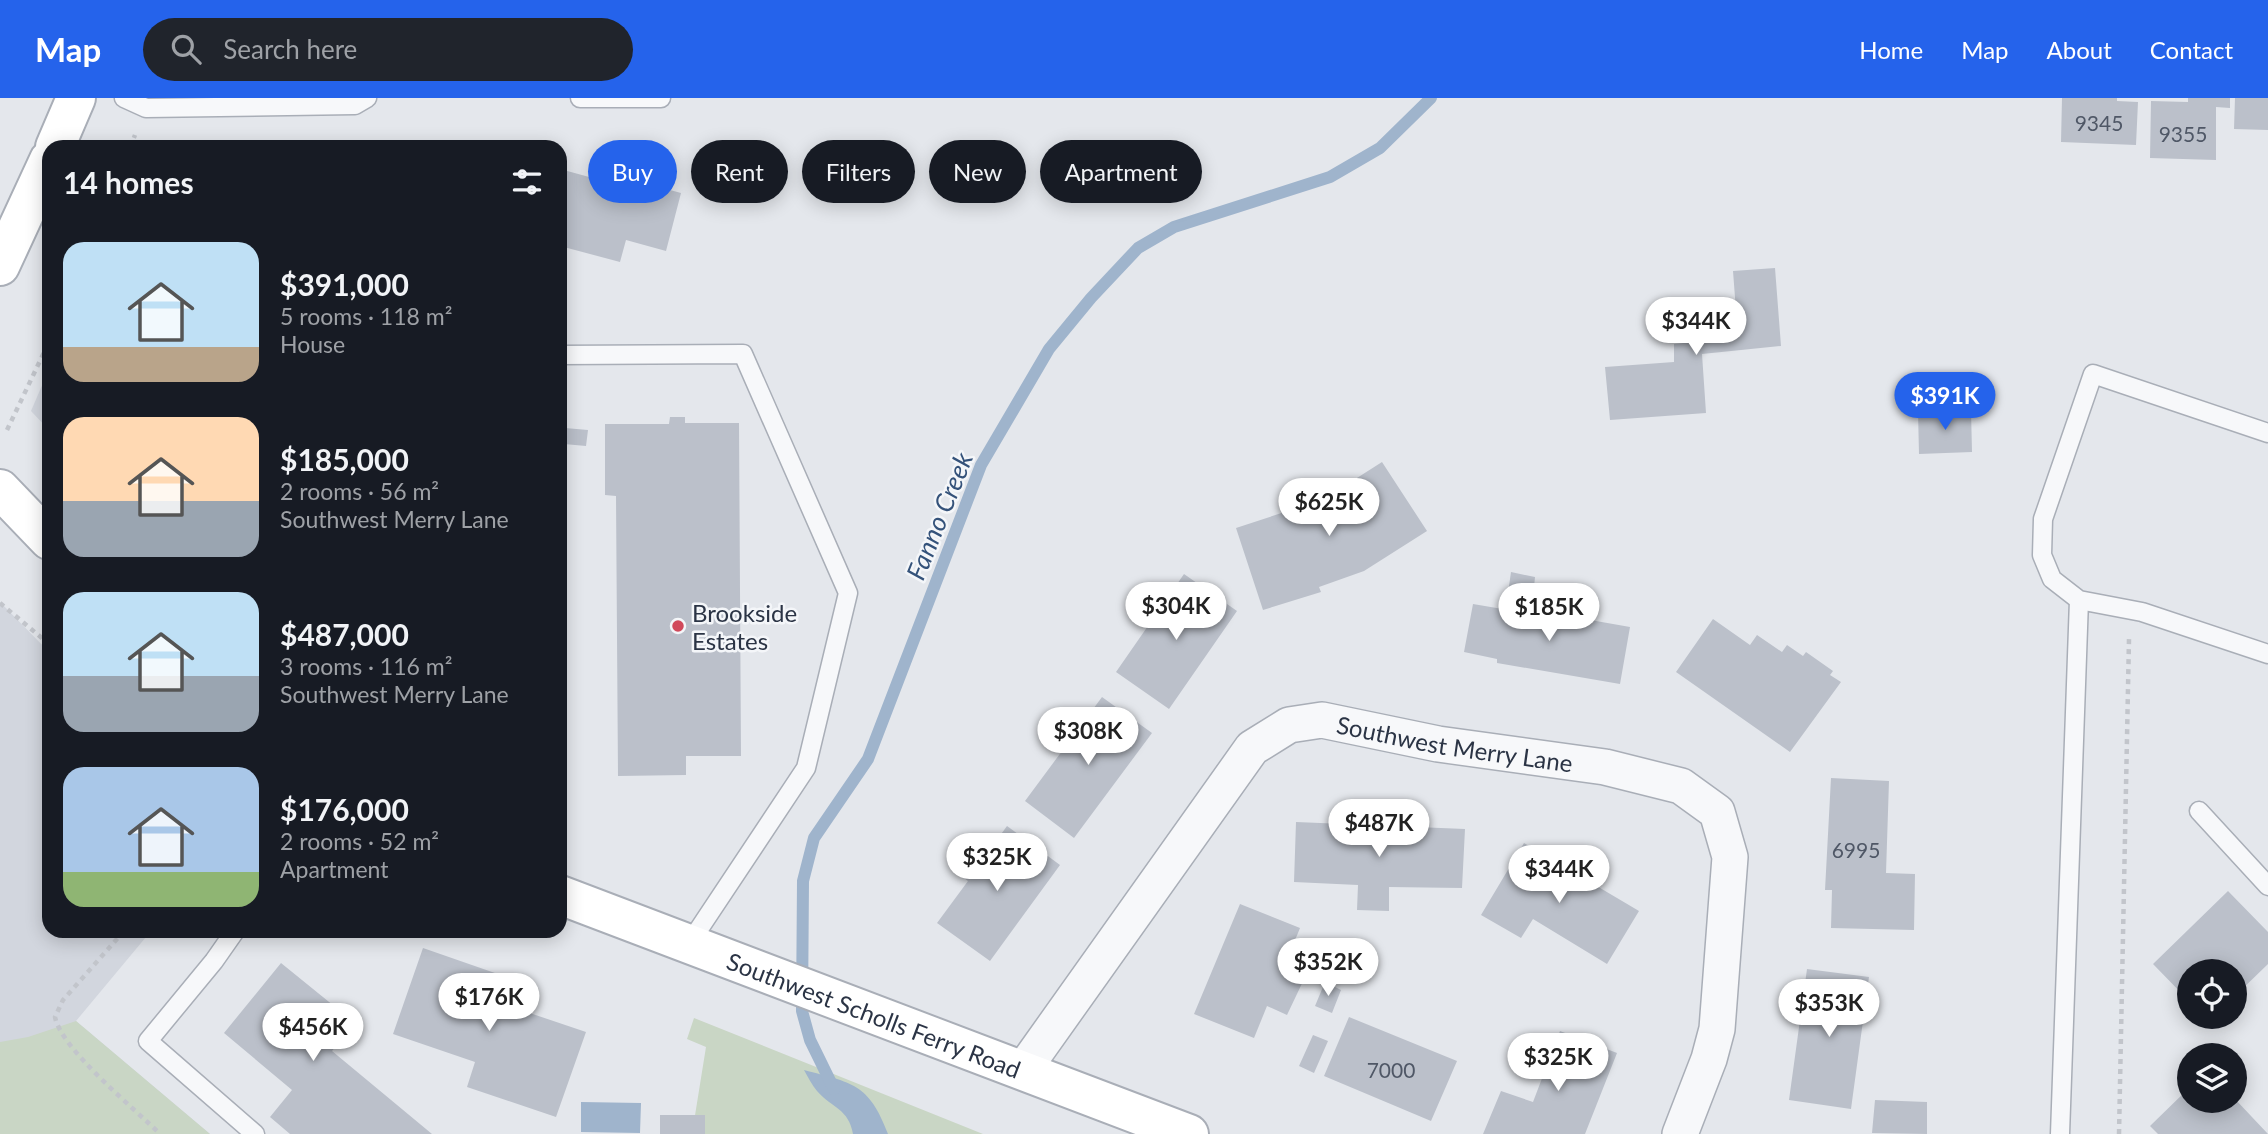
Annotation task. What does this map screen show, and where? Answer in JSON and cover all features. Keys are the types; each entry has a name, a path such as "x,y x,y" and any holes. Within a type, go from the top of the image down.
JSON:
{"main road":[{"path":"58,140 76,98"},
{"path":"0,266 42,175"},
{"path":"0,489 42,533"},
{"name":"Southwest Scholls Ferry Road","path":"567,898 875,1017 1189,1134"}],"street":[{"name":"Southwest Merry Lane","path":"1023,1070 1252,748 1289,725 1322,720 1438,744 1605,767 1681,786 1717,811 1730,857 1717,1030 1710,1059 1680,1134"}],"lane":[{"path":"124,98 146,108 355,105 367,98"},
{"path":"580,98 661,98"},
{"path":"567,355 743,354 848,593 806,768 689,944"},
{"path":"2268,433 2093,374 2043,519 2042,555 2052,579 2079,600 2142,612 2268,654"},
{"path":"2060,1134 2079,600"},
{"path":"2199,811 2268,886"},
{"path":"229,938 148,1041 255,1134"}],"path":[{"path":"7,430 42,357"},
{"path":"0,603 42,638"},
{"path":"2119,1134 2129,638"},
{"path":"118,938 63,1000 55,1017 60,1031 76,1052 160,1134"}],"shaded area":[{"path":"42,385 42,423 31,411"},
{"path":"0,602 42,645 42,938 145,938 76,1021 210,1134 0,1134"}],"green space":[{"path":"694,1018 983,1134 692,1134 706,1047 687,1039"},
{"path":"76,1021 210,1134 0,1134 0,1042 28,1037"}],"water":[{"path":"804,1070 835,1078 857,1088 874,1104 888,1134 853,1134 848,1119 817,1091"},
{"path":"581,1102 641,1103 640,1133 581,1132"}],"building":[{"path":"2062,98 2117,98 2117,101 2138,102 2136,145 2061,142"},
{"path":"2188,98 2230,98 2230,108 2216,107 2216,160 2150,158 2151,101 2188,102"},
{"path":"2235,98 2268,98 2268,130 2234,129"},
{"path":"567,171 588,177 588,203 677,203 677,192 681,193 666,251 626,240 620,262 567,248"},
{"path":"1775,268 1781,346 1702,354 1706,413 1610,420 1605,367 1674,362 1674,344 1738,337 1733,271"},
{"path":"1971,410 1972,452 1919,454 1918,412"},
{"name":"Brookside Estates","path":"670,417 685,417 685,423 739,423 741,756 686,756 686,775 618,776 616,496 605,495 605,424 669,424"},
{"path":"567,428 588,430 586,446 567,444"},
{"path":"1382,462 1427,531 1364,571 1319,587 1321,592 1263,610 1236,528 1324,499"},
{"path":"1511,572 1535,577 1533,597 1508,593"},
{"path":"1184,574 1237,611 1169,709 1116,672"},
{"path":"1473,604 1579,622 1579,618 1630,627 1620,684 1497,663 1497,659 1464,652"},
{"path":"1713,619 1750,645 1757,635 1782,652 1787,645 1803,656 1806,652 1833,671 1830,675 1841,682 1790,752 1676,672"},
{"path":"1102,697 1152,733 1074,838 1025,801"},
{"path":"1831,778 1889,781 1886,873 1915,874 1914,930 1831,928 1832,890 1825,890"},
{"path":"1296,822 1465,829 1462,888 1389,887 1389,911 1357,910 1358,885 1294,882"},
{"path":"1007,826 1060,865 990,961 937,923 968,881 954,871 966,857 978,866"},
{"path":"1524,843 1639,911 1607,964 1533,919 1521,938 1481,915"},
{"path":"2228,891 2268,932 2268,964 2247,984 2247,959 2177,959 2177,989 2153,964"},
{"path":"1240,904 1300,928 1285,965 1306,975 1287,1015 1267,1006 1254,1038 1194,1014"},
{"path":"423,948 512,979 503,1004 586,1032 556,1117 467,1087 475,1062 393,1034"},
{"path":"281,963 355,1023 332,1051 432,1134 290,1134 270,1117 292,1090 224,1033"},
{"path":"1807,969 1869,977 1851,1109 1789,1100"},
{"path":"1325,982 1341,990 1332,1013 1315,1006"},
{"path":"1349,1017 1457,1061 1431,1121 1324,1076"},
{"path":"1560,1031 1617,1053 1585,1134 1483,1134 1501,1091 1533,1102"},
{"path":"1313,1035 1328,1041 1314,1073 1299,1066"},
{"path":"1875,1100 1927,1102 1927,1134 1872,1133"},
{"path":"2177,1100 2177,1113 2247,1112 2268,1134 2158,1134 2150,1126"},
{"path":"660,1115 705,1115 705,1134 660,1134"}],"waterway":[{"name":"Fanno Creek","path":"834,1089 810,1040 802,1011 803,881 814,838 868,759 981,465 1049,349 1091,298 1138,248 1174,227 1330,177 1380,148 1431,98"}],"place":[{"name":"Brookside Estates","path":"678,626"}]}
